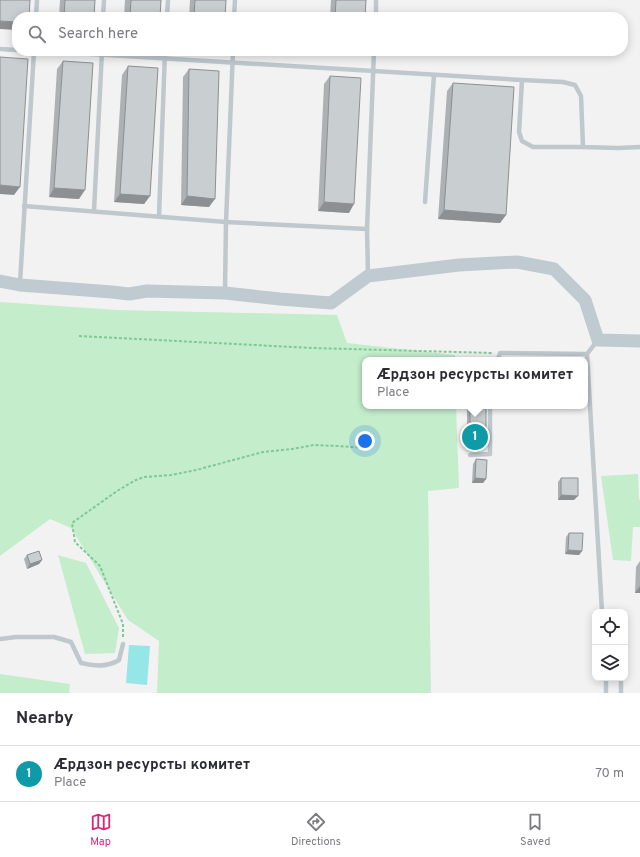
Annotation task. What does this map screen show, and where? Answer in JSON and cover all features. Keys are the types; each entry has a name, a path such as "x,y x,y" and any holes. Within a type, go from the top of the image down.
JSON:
{"street":[{"path":"0,281 20,285 129,294 147,291 225,293 331,303 368,276 459,265 517,262 554,270 585,300 598,340 640,341"}],"lane":[{"path":"36,12 37,0"},
{"path":"103,12 104,0"},
{"path":"167,12 168,0"},
{"path":"234,12 235,0"},
{"path":"376,0 376,12"},
{"path":"0,49 12,50"},
{"path":"20,285 34,56"},
{"path":"94,211 101,56"},
{"path":"133,56 563,82 575,86 581,96 583,147"},
{"path":"225,293 232,56"},
{"path":"368,276 367,230 374,56"},
{"path":"159,216 165,59"},
{"path":"425,202 434,75"},
{"path":"522,80 519,132 522,141 534,147 640,147"},
{"path":"24,206 226,222 367,230"},
{"path":"587,357 587,354 598,340"},
{"path":"499,357 500,353 587,354"},
{"path":"588,371 602,609"},
{"path":"470,455 490,454 490,409"},
{"path":"0,639 16,637 54,637 71,642 81,663 89,665 114,663 119,660 123,644"},
{"path":"606,681 606,693"},
{"path":"621,681 621,693"}],"path":[{"path":"79,336 314,348 500,353"},
{"path":"123,644 123,624 100,566 75,542 72,523 117,490 144,477 171,475 196,470 263,452 314,445 366,448"}],"green space":[{"path":"0,302 118,310 337,315 347,343 455,355 455,357 362,357 362,409 456,409 459,488 428,491 431,693 157,693 159,641 128,620 71,528 50,519 0,556"},
{"path":"638,474 640,527 633,527 631,561 613,560 601,476"},
{"path":"58,555 86,563 119,628 115,653 85,654"},
{"path":"0,674 70,684 69,693 0,693"}],"water":[{"path":"129,645 150,646 147,685 126,683"}],"building":[{"path":"0,0 30,0 29,12 12,12 12,22 0,21"},
{"path":"65,0 95,0 94,12 64,12"},
{"path":"131,0 161,0 160,12 130,12"},
{"path":"195,0 226,0 225,12 194,12"},
{"path":"336,0 366,0 365,12 335,12"},
{"path":"0,57 28,59 20,187 0,185"},
{"path":"63,61 93,63 85,190 54,188"},
{"path":"128,66 158,68 150,196 120,194"},
{"path":"189,69 219,71 215,199 187,196"},
{"path":"330,76 361,78 354,204 324,202"},
{"path":"453,83 514,87 506,215 444,210"},
{"path":"470,409 486,409 486,442 470,441"},
{"path":"476,459 487,460 486,479 475,478"},
{"path":"561,478 578,478 578,496 561,495"},
{"path":"569,533 583,533 582,551 568,550"},
{"path":"39,551 42,560 30,564 27,555"}],"place":[{"name":"Æрдзон ресурсты комитет","path":"475,437"}]}
